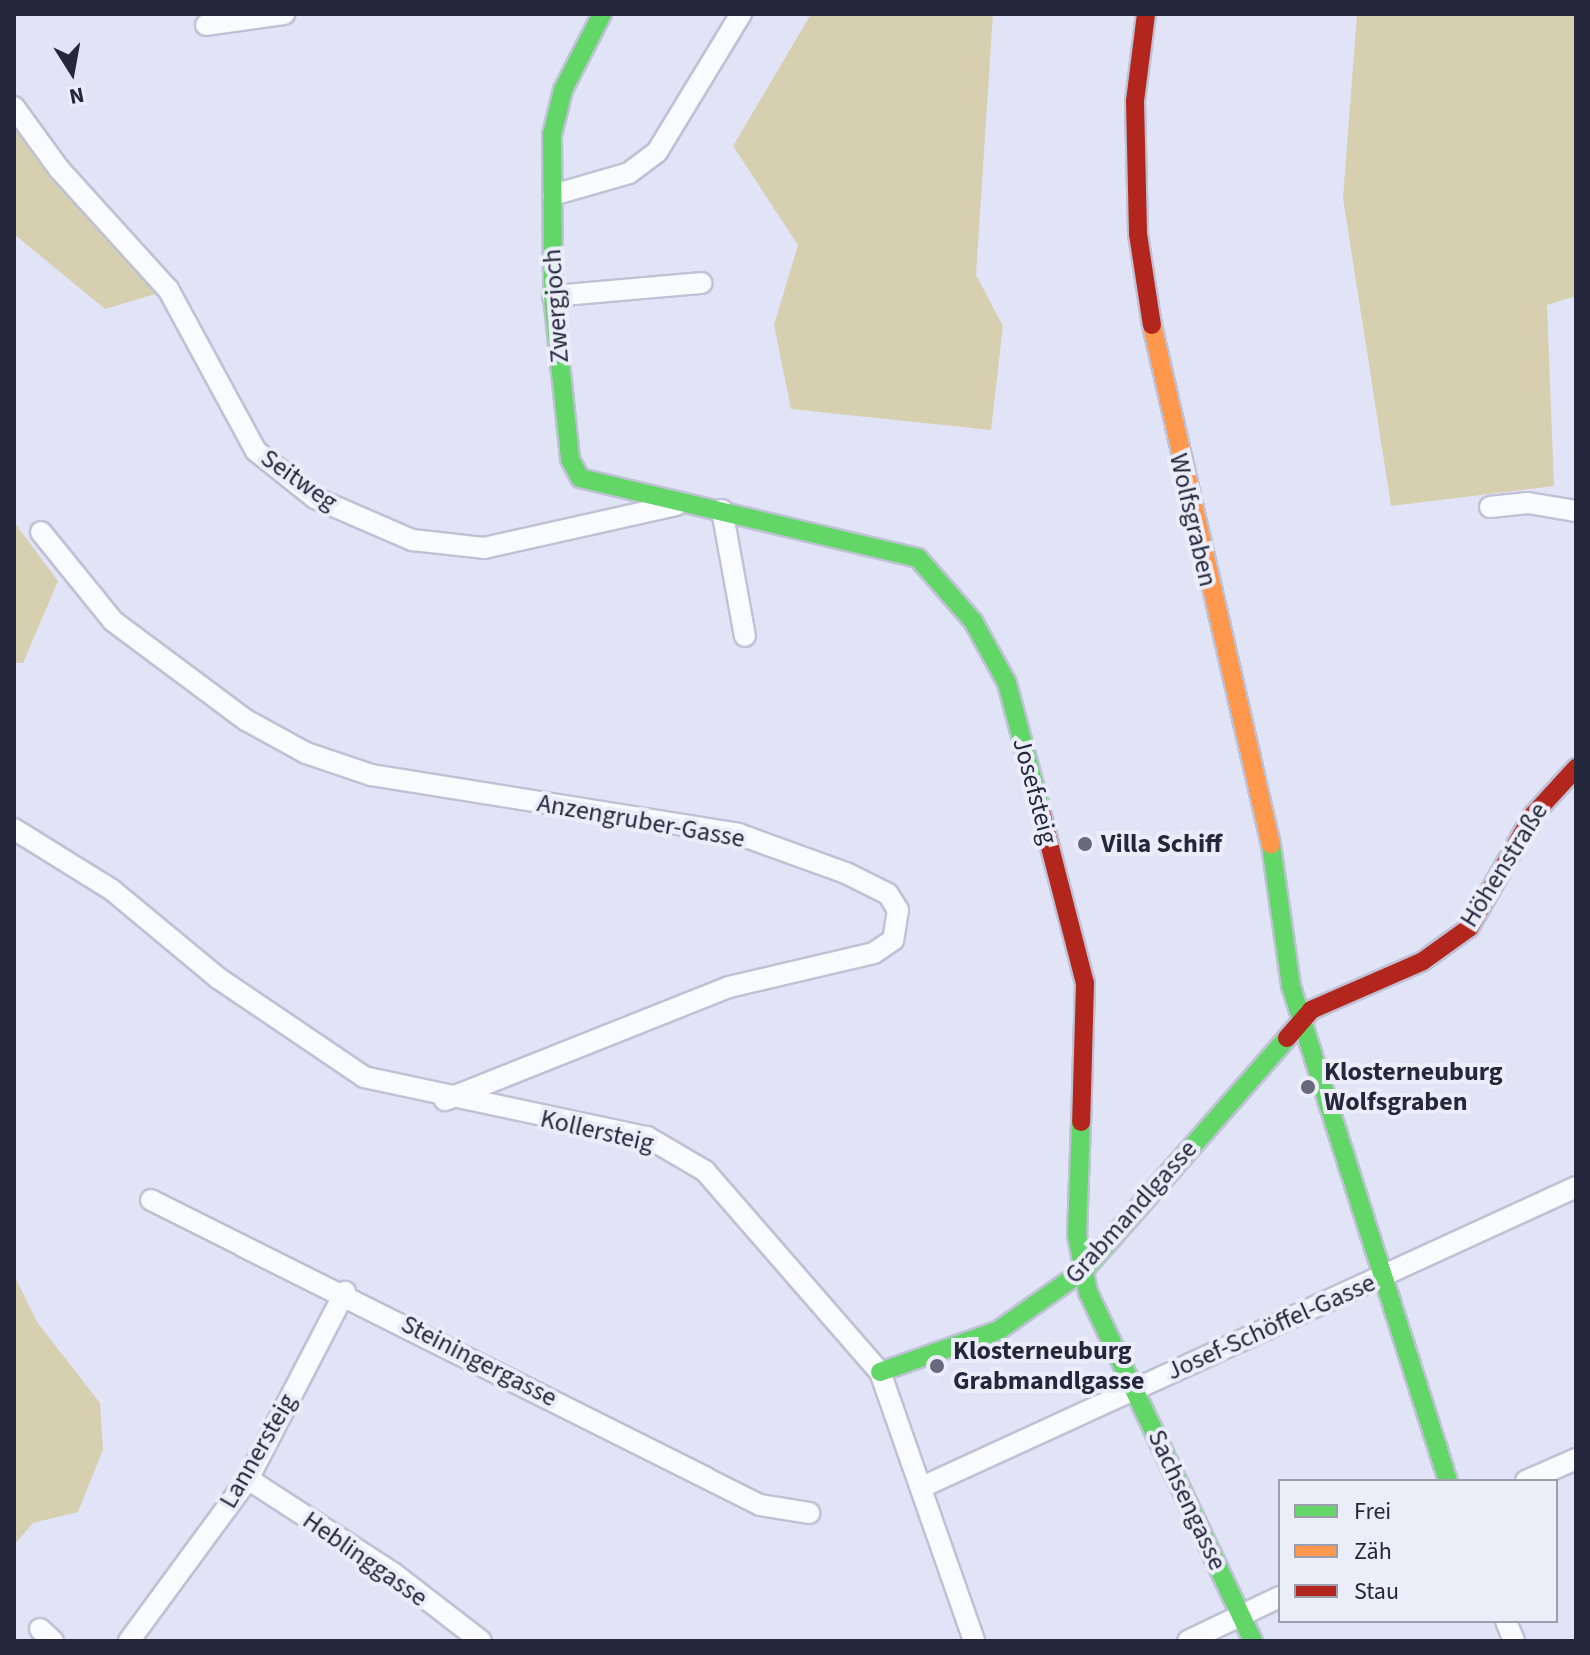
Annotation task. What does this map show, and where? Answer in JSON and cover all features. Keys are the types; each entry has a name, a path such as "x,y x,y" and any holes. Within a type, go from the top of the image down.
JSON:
{"street":[{"path":"206,25 284,14"},
{"name":"Zwergjoch","path":"602,14 563,90 552,135 553,296 566,435 580,478 713,507"},
{"path":"553,195 592,189 657,152 741,14"},
{"name":"Wolfsgraben","path":"1146,14 1135,101 1138,234 1158,368 1263,792 1302,1020 1378,1279 1447,1479"},
{"name":"Seitweg","path":"14,107 59,169 168,289 256,451 315,498 412,540 484,548 660,505 713,507"},
{"path":"553,296 701,283"},
{"path":"1490,507 1528,503 1576,511"},
{"path":"713,507 745,636"},
{"name":"Josefsteig","path":"713,507 918,558 973,621 1007,683 1085,983 1077,1235 1084,1270"},
{"name":"Anzengruber-Gasse","path":"41,532 73,580 113,621 246,720 306,753 371,775 738,834 846,873 888,894 898,910 893,940 874,953 729,987 445,1100"},
{"name":"Höhenstraße","path":"1302,1020 1338,992 1423,961 1455,940 1546,796 1576,768"},
{"name":"Kollersteig","path":"14,829 112,890 304,1041 364,1077 445,1100 647,1137 705,1171 880,1372 974,1641"},
{"name":"Grabmandlgasse","path":"880,1372 999,1330 1084,1270 1302,1020"},
{"name":"Josef-Schöffel-Gasse","path":"922,1487 1576,1187"},
{"name":"Steiningergasse","path":"151,1200 345,1292 760,1505 809,1513"},
{"name":"Sachsengasse","path":"1084,1270 1135,1389 1253,1641"},
{"name":"Lannersteig","path":"129,1641 248,1479 345,1292"},
{"path":"1531,1479 1576,1459"},
{"name":"Heblinggasse","path":"248,1479 393,1573 481,1641"},
{"path":"1188,1641 1278,1598"}],"shaded area":[{"path":"811,14 993,14 976,275 1003,326 991,430 791,409 774,325 798,245 733,146"},
{"path":"1357,14 1576,14 1576,296 1547,305 1554,486 1391,506 1343,198"},
{"path":"14,103 169,290 105,309 14,234"},
{"path":"14,522 58,581 23,663 14,663"},
{"path":"14,1275 37,1322 100,1403 103,1450 78,1512 33,1523 14,1545"}],"traffic: fast":[{"path":"602,14 563,90 552,135 553,296 570,459 580,478 918,558 973,621 1007,683 1041,812"},
{"path":"1271,845 1291,986 1447,1479"},
{"path":"880,1372 999,1330 1084,1270 1287,1038"},
{"path":"1081,1122 1077,1235 1088,1292 1253,1641"}],"traffic: slow":[{"path":"1152,325 1271,845"}],"traffic: jam":[{"path":"1146,14 1135,101 1138,234 1152,325"},
{"path":"1287,1038 1311,1010 1423,961 1469,928 1533,815 1576,768"},
{"path":"1041,812 1085,983 1081,1122"}],"place":[{"name":"Villa Schiff","path":"1085,844"},
{"name":"Klosterneuburg Wolfsgraben","path":"1308,1087"},
{"name":"Klosterneuburg Grabmandlgasse","path":"937,1366"}]}
